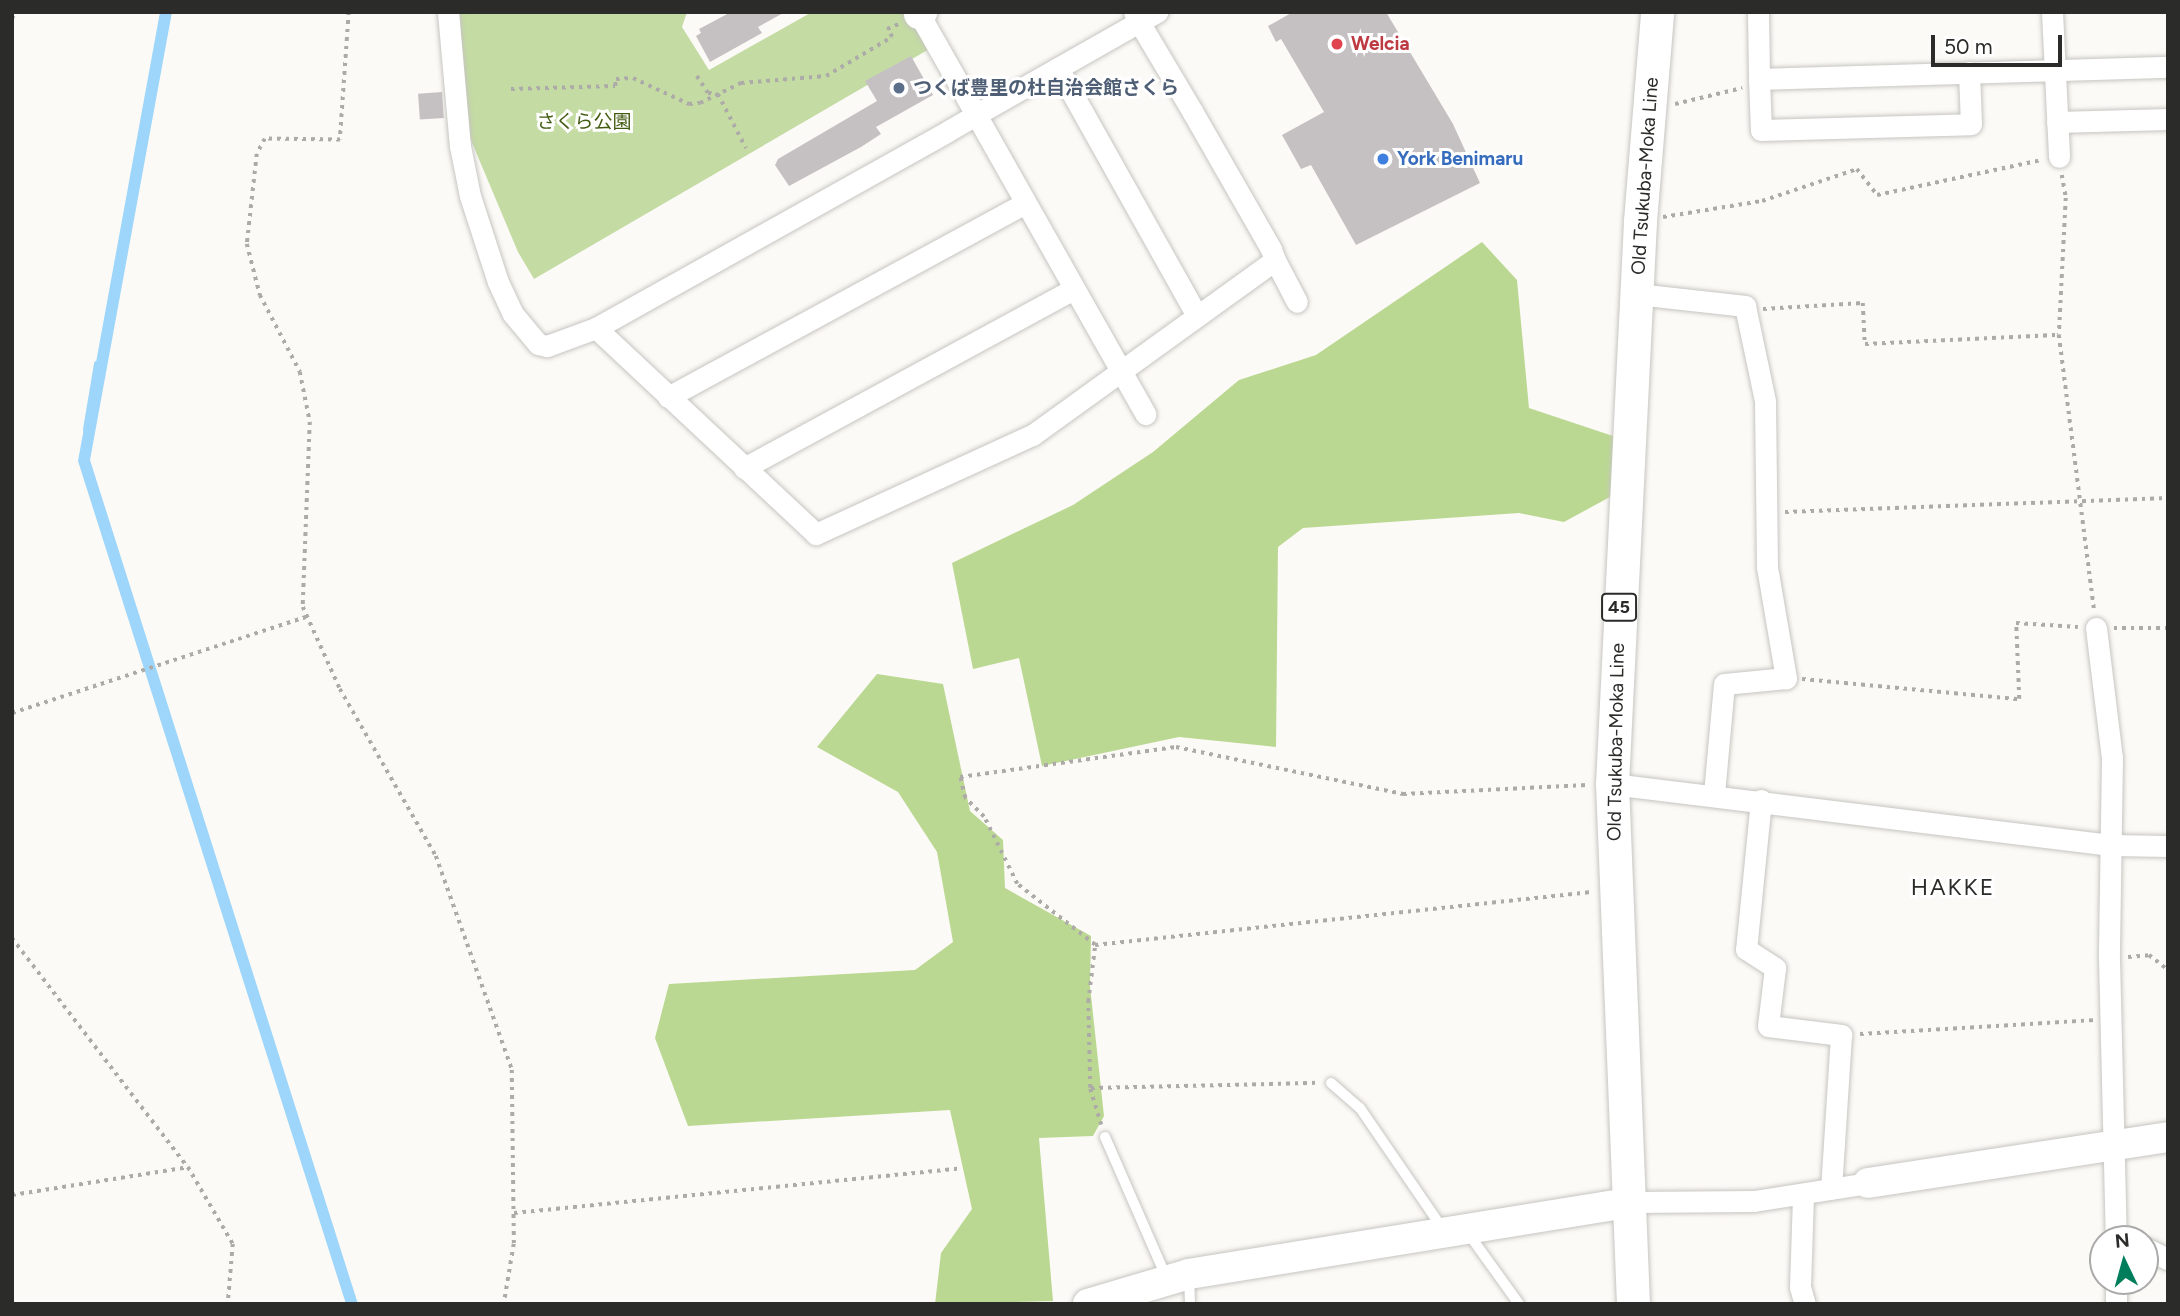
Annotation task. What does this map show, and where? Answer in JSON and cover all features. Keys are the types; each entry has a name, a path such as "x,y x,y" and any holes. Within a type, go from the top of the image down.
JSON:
{"main road":[{"name":"Old Tsukuba-Moka Line","path":"1633,1304 1632,1202 1620,1060 1612,783 1640,221 1657,12"}],"street":[{"path":"448,12 463,158 470,196 498,282 513,314 538,344 547,346 596,328 1058,68 1143,15 1297,302"},
{"path":"1758,12 1761,130 1971,124 1969,72"},
{"path":"2052,12 2059,157"},
{"path":"920,13 1145,414"},
{"path":"1759,79 2168,67"},
{"path":"1058,68 1197,316"},
{"path":"2057,122 2168,119"},
{"path":"668,397 1025,203"},
{"path":"596,328 816,534 1032,435 1275,260"},
{"path":"744,468 1073,289"},
{"path":"1637,293 1745,306 1765,401 1767,567 1786,678 1724,684 1714,793"},
{"path":"2096,628 2112,758 2109,958 2118,1225"},
{"path":"1612,783 1714,793 2111,845 2168,846"},
{"path":"1761,800 1746,949 1775,968 1768,1026 1841,1035 1831,1189"},
{"path":"1088,1304 1178,1276 1632,1202 1803,1196 1868,1183 2168,1137"},
{"path":"1803,1196 1800,1287 1805,1304"}],"lane":[{"path":"1331,1083 1360,1108 1455,1230 1519,1304"},
{"path":"1105,1137 1190,1304"}],"path":[{"path":"12,19 14,12"},
{"path":"349,12 340,139 265,139 257,154 247,244 260,295 300,372 310,422 310,500 301,570 306,617 340,689 436,856 512,1070 514,1244 504,1304"},
{"path":"510,89 615,86 615,79 633,78 689,104 741,83 826,76 892,37 887,29 920,13"},
{"path":"697,76 708,93 718,94"},
{"path":"1649,111 1750,86 1759,79"},
{"path":"718,94 746,149"},
{"path":"1640,221 1762,201 1857,169 1877,195 2059,157 2066,198 2059,335 2096,628"},
{"path":"1747,312 1863,303 1865,344 2059,335"},
{"path":"1765,513 2168,498"},
{"path":"12,713 306,617"},
{"path":"1786,678 2019,699 2016,623 2096,628 2168,628"},
{"path":"1612,783 1403,794 1176,747 960,777 965,798 984,817 1017,884 1096,945 1615,890"},
{"path":"12,937 188,1167 233,1244 229,1304"},
{"path":"1096,945 1088,1002 1090,1088 1105,1137"},
{"path":"2109,958 2149,956 2168,970"},
{"path":"1841,1035 2110,1019"},
{"path":"1090,1088 1331,1083"},
{"path":"12,1195 188,1167"},
{"path":"514,1213 962,1168"}],"green space":[{"name":"さくら公園","path":"460,12 687,12 682,27 709,70 812,12 911,12 931,48 534,279 518,252 465,126"},
{"path":"1482,242 1517,280 1529,408 1637,444 1641,480 1564,522 1519,513 1303,528 1278,547 1276,747 1179,737 1042,766 1019,658 973,669 952,563 1073,505 1153,452 1239,380 1316,355"},
{"path":"877,674 943,684 970,811 1003,840 1005,888 1091,936 1090,986 1104,1116 1093,1136 1039,1138 1053,1301 935,1304 941,1253 972,1209 950,1110 688,1126 655,1038 669,984 915,970 953,942 937,852 898,792 817,747"}],"water":[{"path":"160,12 172,12 90,460 358,1304 346,1304 78,461"}],"building":[{"path":"731,12 785,12 758,27 762,33 710,62 696,36 701,33 699,29"},
{"name":"York Benimaru","path":"1293,12 1386,12 1453,124 1480,183 1356,245 1311,165 1301,169 1282,135 1324,112 1281,39 1276,42 1268,26"},
{"path":"911,56 933,95 876,127 881,134 861,147 789,186 775,165 778,159 877,101 865,81"},
{"path":"442,92 444,118 420,120 418,94"}],"waterway":[{"path":"85,429 96,363"}],"place":[{"name":"Welcia","path":"1337,44"},
{"name":"つくば豊里の杜自治会館さくら","path":"899,88"},
{"name":"York Benimaru","path":"1383,159"}],"district":[{"name":"HAKKE","path":"1953,887"}]}
